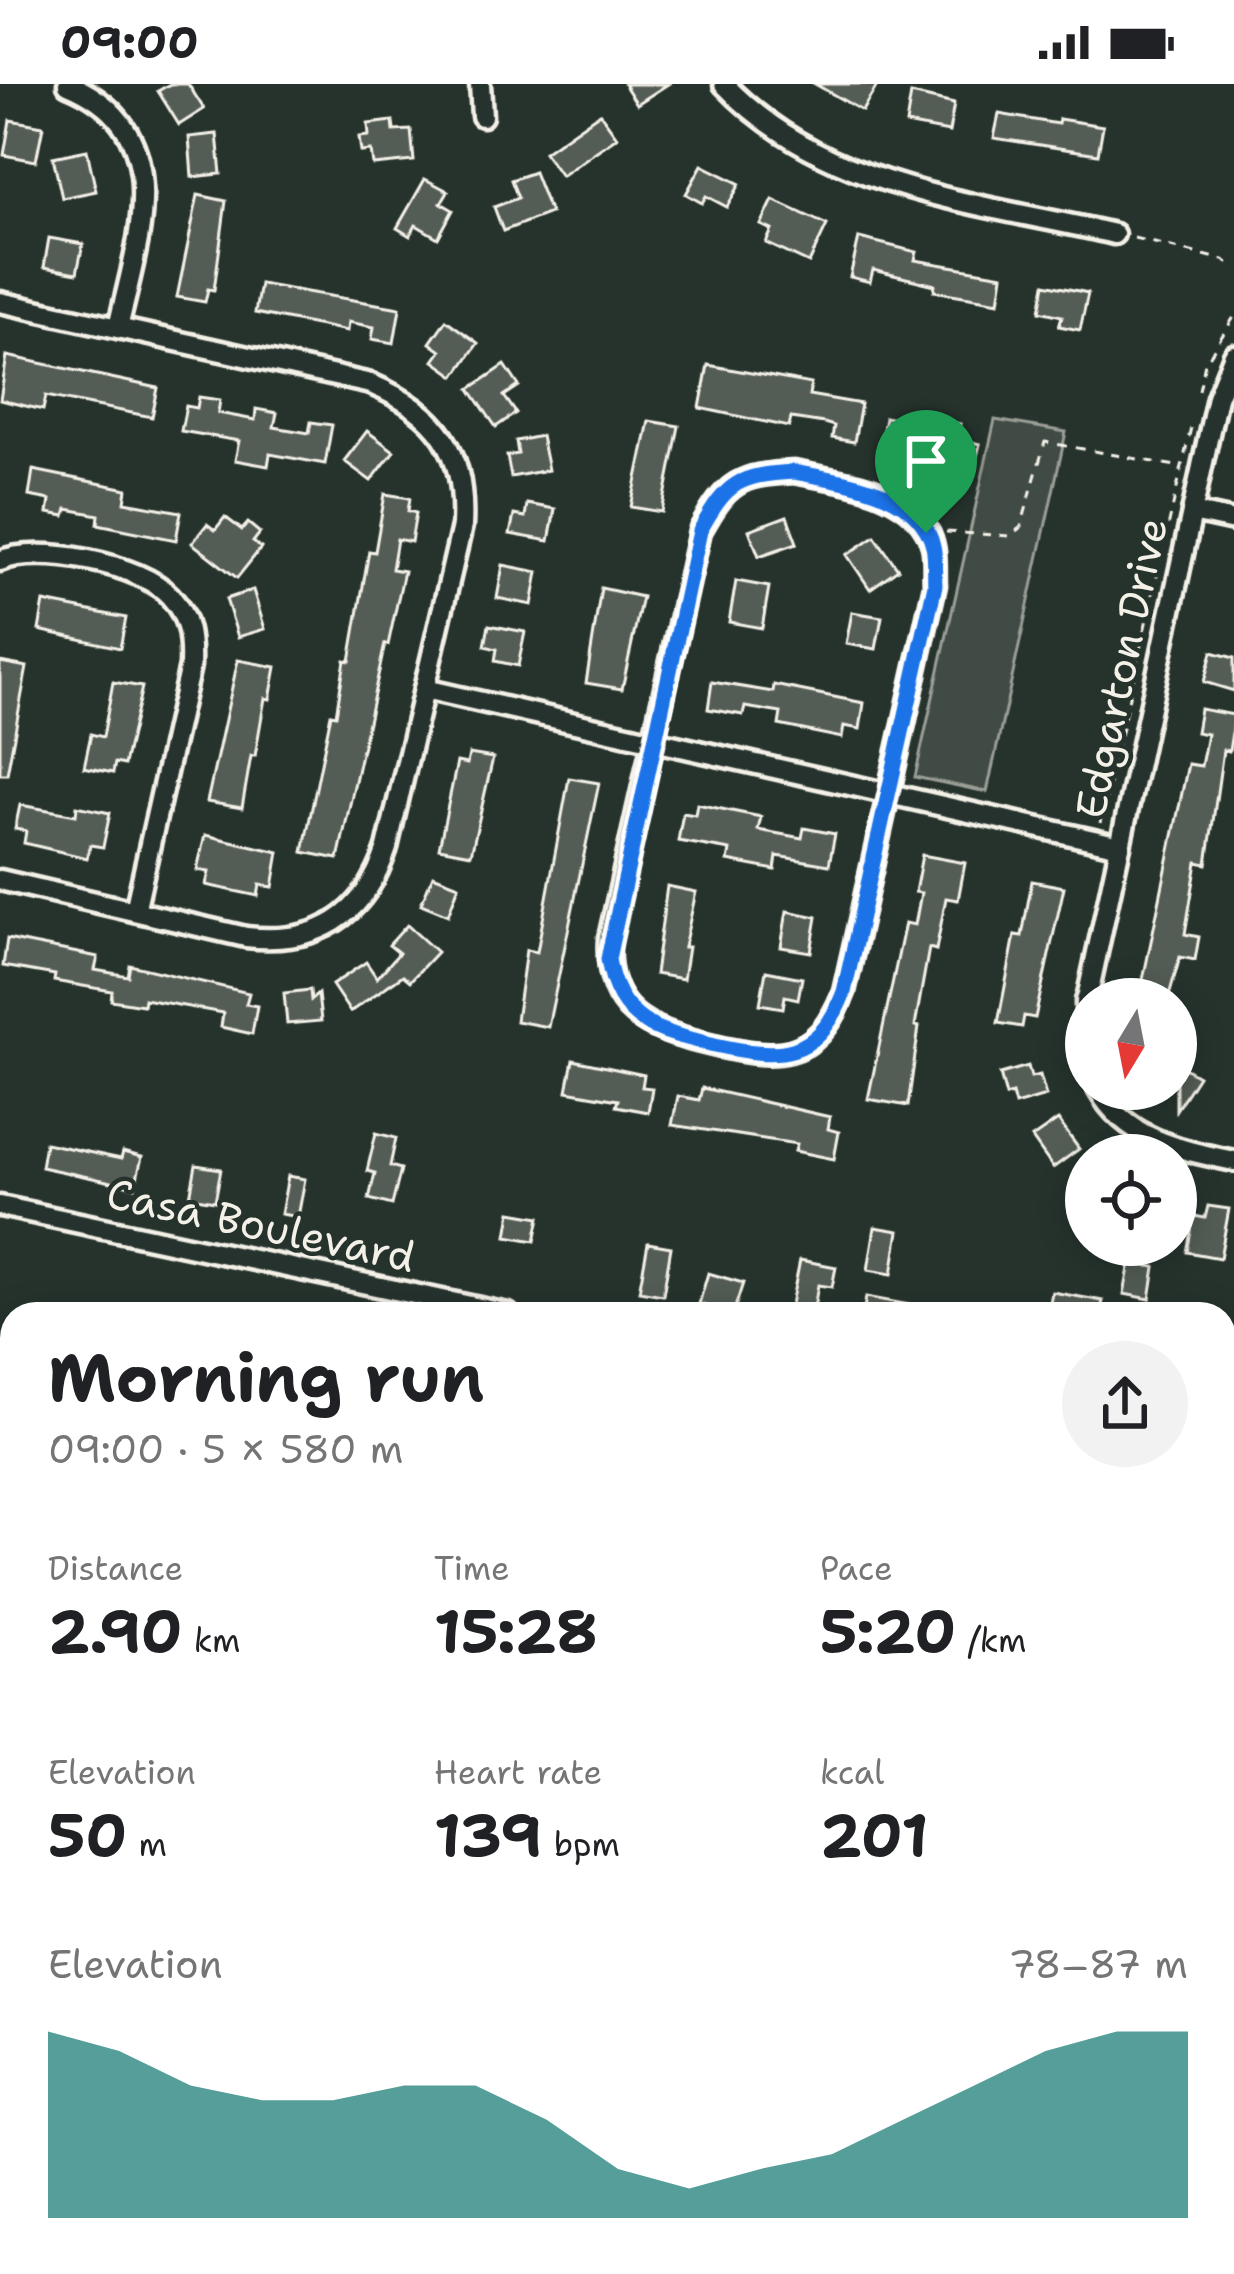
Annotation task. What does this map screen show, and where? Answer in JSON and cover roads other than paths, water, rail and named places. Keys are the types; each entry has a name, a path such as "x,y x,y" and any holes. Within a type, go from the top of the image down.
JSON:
{"street":[{"path":"68,84 107,106 128,132 140,159 142,221 118,328"},
{"path":"480,84 482,116"},
{"path":"724,84 774,129 843,168 1114,233"},
{"path":"0,302 371,384 425,413 459,465 464,495 462,526 378,876 336,922 276,940 0,880"},
{"name":"Edgarton Drive","path":"1091,978 1217,397 1234,356"},
{"path":"794,472 875,490 911,509 933,544 935,585 836,1013 811,1042 794,1052 754,1054 664,1034 647,1026 619,998 611,979 610,938 653,742 700,531 720,495 754,474 794,472"},
{"path":"1192,512 1234,521"},
{"path":"0,561 33,553 131,572 167,591 188,626 190,666 134,910"},
{"path":"424,689 1120,847"},
{"path":"1114,1110 1145,1136 1234,1161"},
{"name":"Casa Boulevard","path":"0,1206 452,1302"}]}
